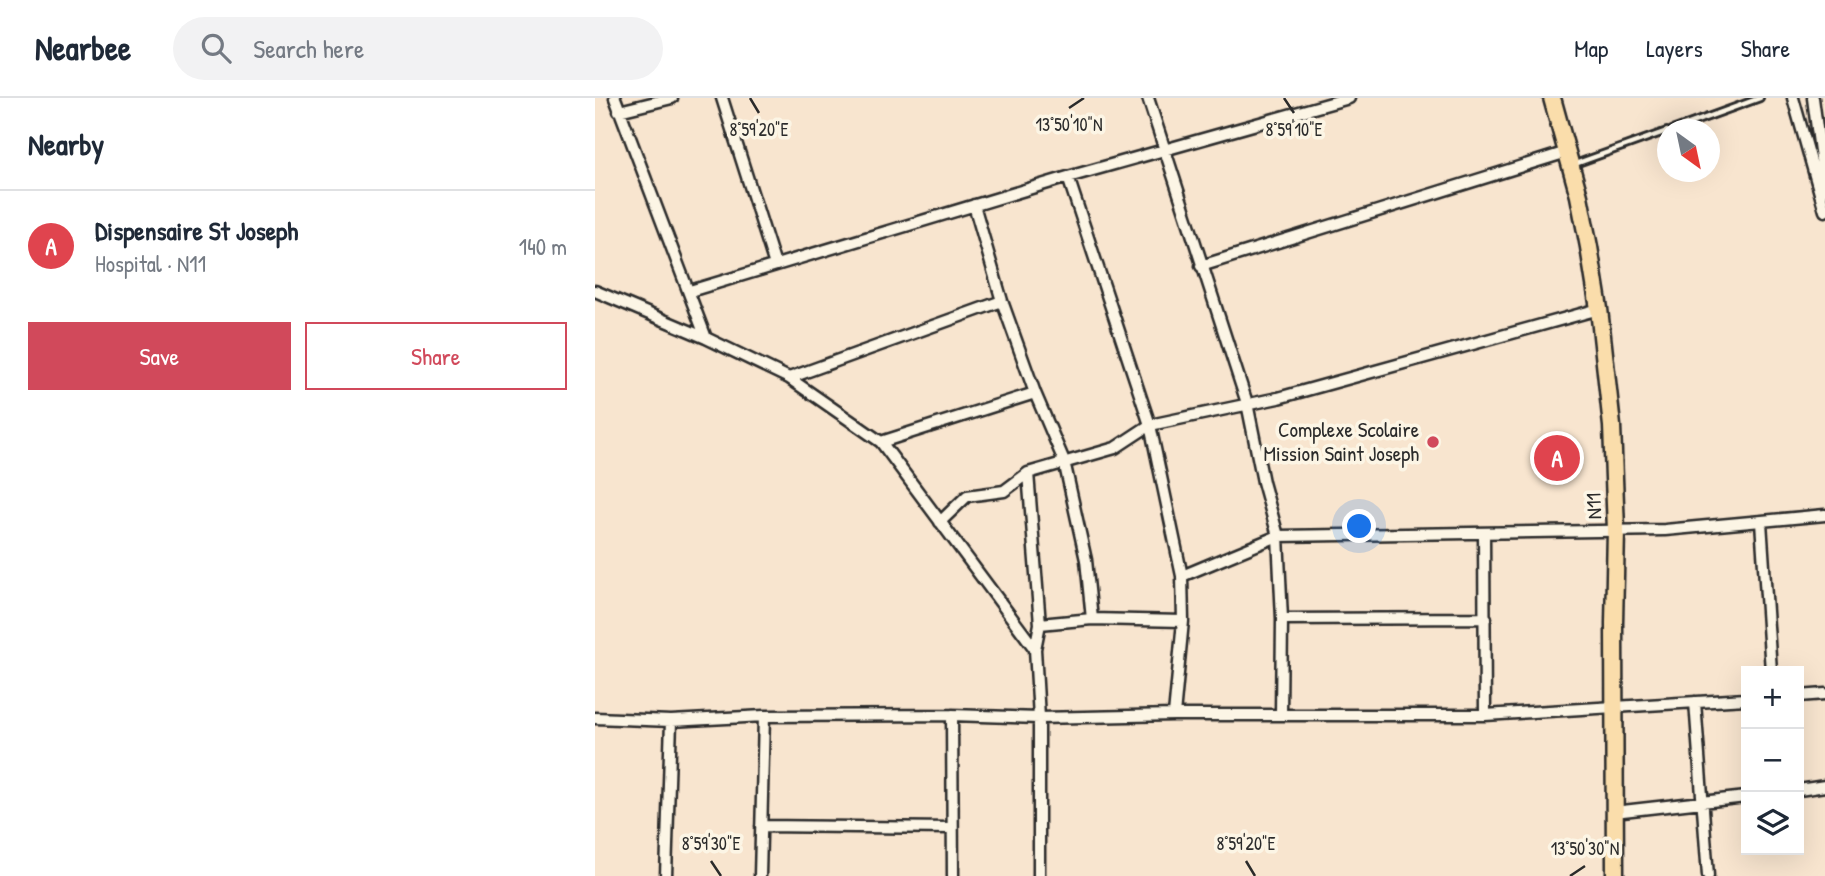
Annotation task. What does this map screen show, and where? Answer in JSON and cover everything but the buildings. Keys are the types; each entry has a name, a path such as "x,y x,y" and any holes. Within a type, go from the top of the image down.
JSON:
{"main road":[{"name":"N11","path":"1552,98 1589,247 1612,426 1616,530 1615,876"}],"street":[{"path":"615,98 706,338"},
{"path":"619,111 672,98"},
{"path":"722,98 775,265"},
{"path":"1148,98 1247,403 1263,482 1278,536 1282,619 1281,715"},
{"path":"690,291 1068,177 1349,98"},
{"path":"1793,98 1825,211"},
{"path":"1814,98 1825,190"},
{"path":"1201,266 1569,159"},
{"path":"1068,177 1150,425 1182,576 1183,621 1174,715"},
{"path":"974,205 1002,301 1063,461 1086,560 1092,619"},
{"path":"595,291 706,338 789,378 881,442 1035,649"},
{"path":"789,378 1002,301"},
{"path":"940,522 967,496 1004,491 1028,472 1115,448 1150,425 1278,398 1599,309"},
{"path":"881,442 1035,393"},
{"path":"1028,472 1039,624 1035,649 1039,718 1039,876"},
{"path":"1182,576 1278,536 1665,530 1825,514"},
{"path":"1761,522 1771,666"},
{"path":"1484,533 1485,715"},
{"path":"1282,619 1486,618"},
{"path":"1039,624 1092,619 1183,621"},
{"path":"1804,696 1825,694"},
{"path":"595,718 671,721 764,716 952,715 1039,718 1485,715 1741,699"},
{"path":"1695,702 1708,876"},
{"path":"952,715 953,876"},
{"path":"760,876 764,716"},
{"path":"666,876 671,721"},
{"path":"1804,789 1825,786"},
{"path":"1614,812 1741,798"},
{"path":"761,826 953,828"}],"lane":[{"path":"1701,119 1760,98"},
{"path":"1569,159 1657,134"}],"place":[{"name":"Complexe Scolaire Mission Saint Joseph","path":"1433,442"},
{"name":"Dispensaire St Joseph","path":"1557,458"}]}
